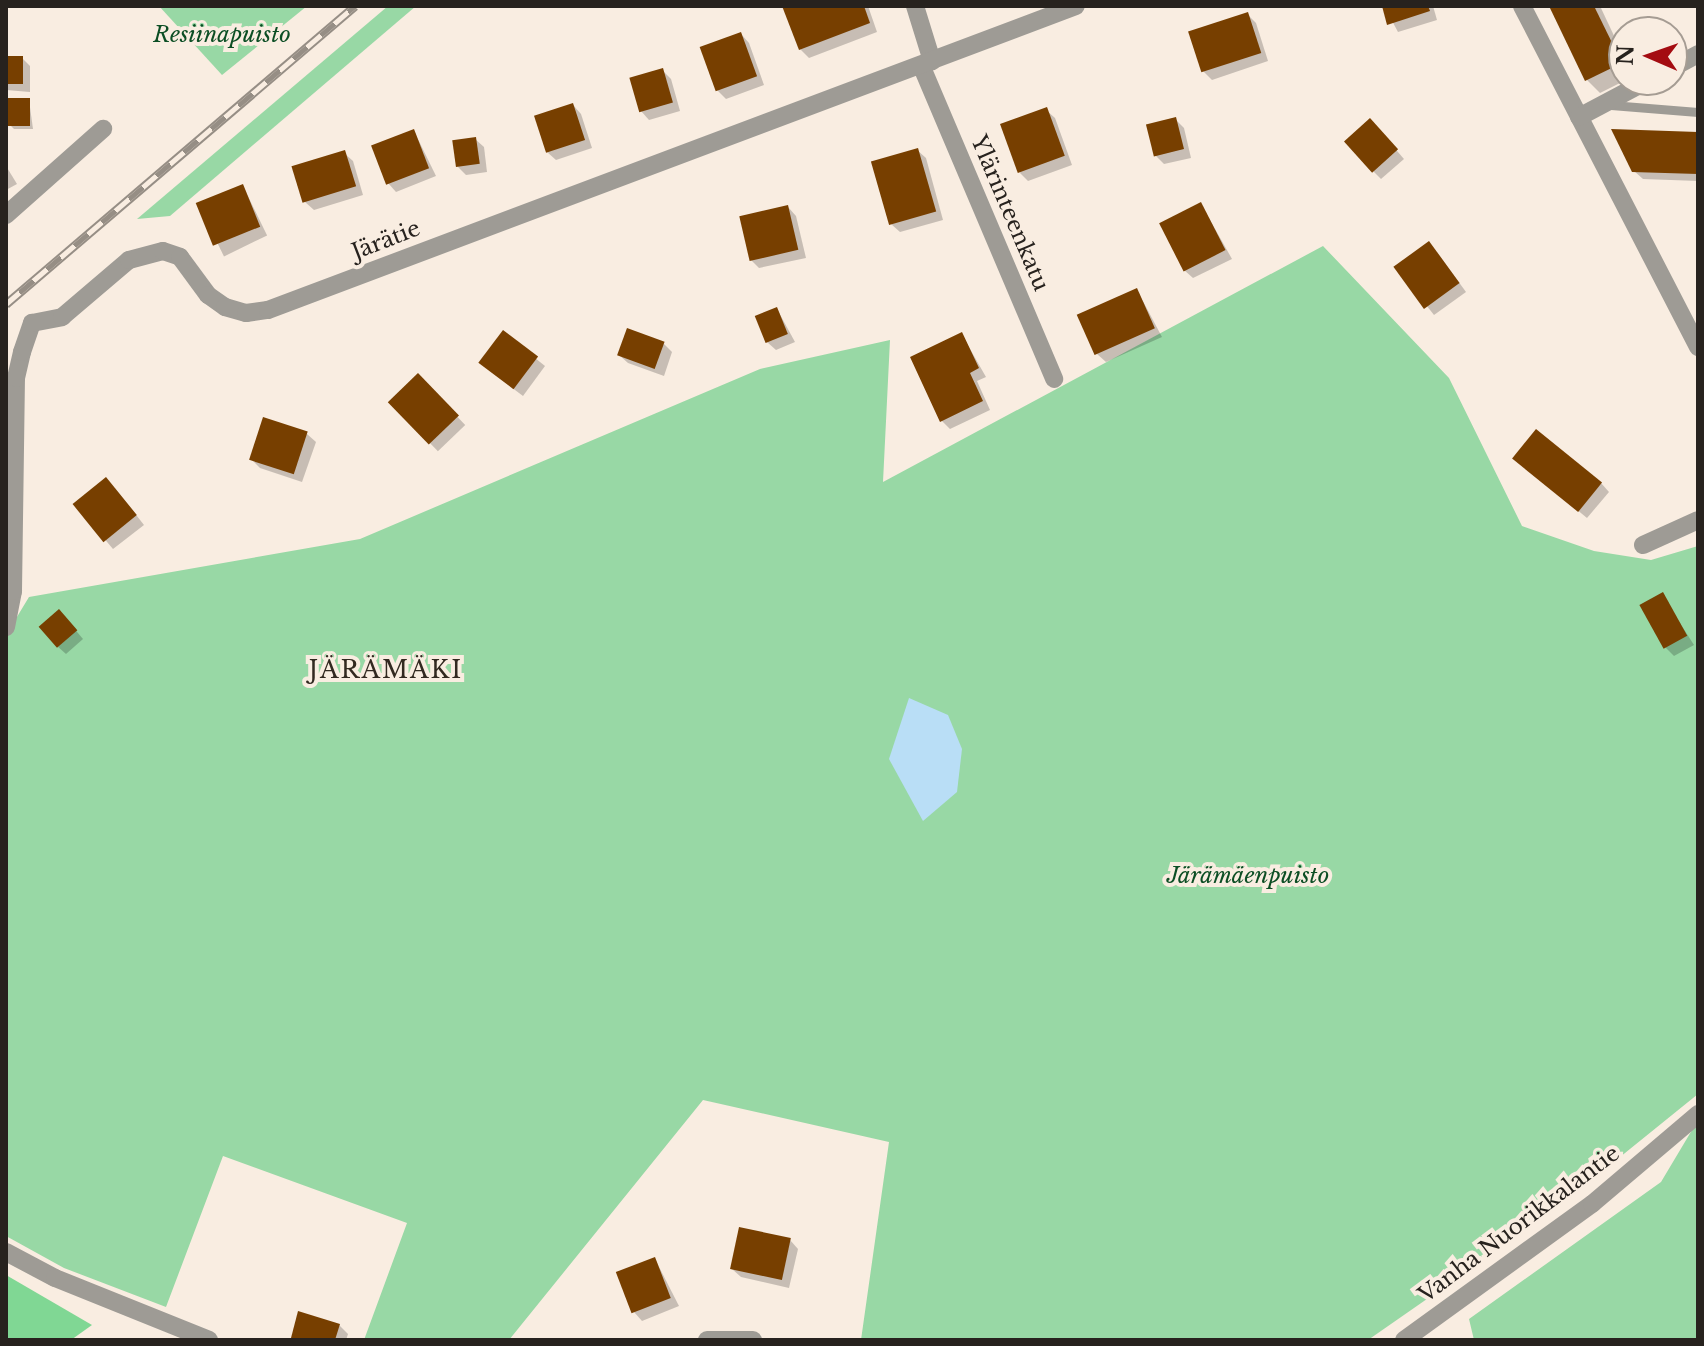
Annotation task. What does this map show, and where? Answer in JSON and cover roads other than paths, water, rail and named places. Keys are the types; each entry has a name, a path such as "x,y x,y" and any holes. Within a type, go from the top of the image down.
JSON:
{"street":[{"name":"Ylärinteenkatu","path":"915,6 926,63 1054,379"},
{"name":"Järätie","path":"6,627 13,591 16,378 22,352 32,323 62,317 129,260 163,251 180,257 208,295 225,307 246,313 268,310 1076,6"},
{"path":"1522,6 1698,347"},
{"path":"1579,117 1618,96"},
{"path":"6,215 103,129"},
{"path":"1643,545 1698,520"},
{"name":"Vanha Nuorikkalantie","path":"1413,1337 1592,1204 1698,1114"},
{"path":"6,1252 154,1319 209,1340"},
{"path":"154,1319 162,1340"},
{"path":"707,1340 753,1340"}],"lane":[{"path":"1603,104 1698,112"}],"water":[{"path":"909,698 948,715 962,749 957,792 923,821 889,759"}],"railway":[{"path":"6,304 355,6"}],"district":[{"name":"JÄRÄMÄKI","path":"386,670"}],"park label":[{"name":"Resiinapuisto","path":"222,35"},
{"name":"Järämäenpuisto","path":"1248,876"}]}
